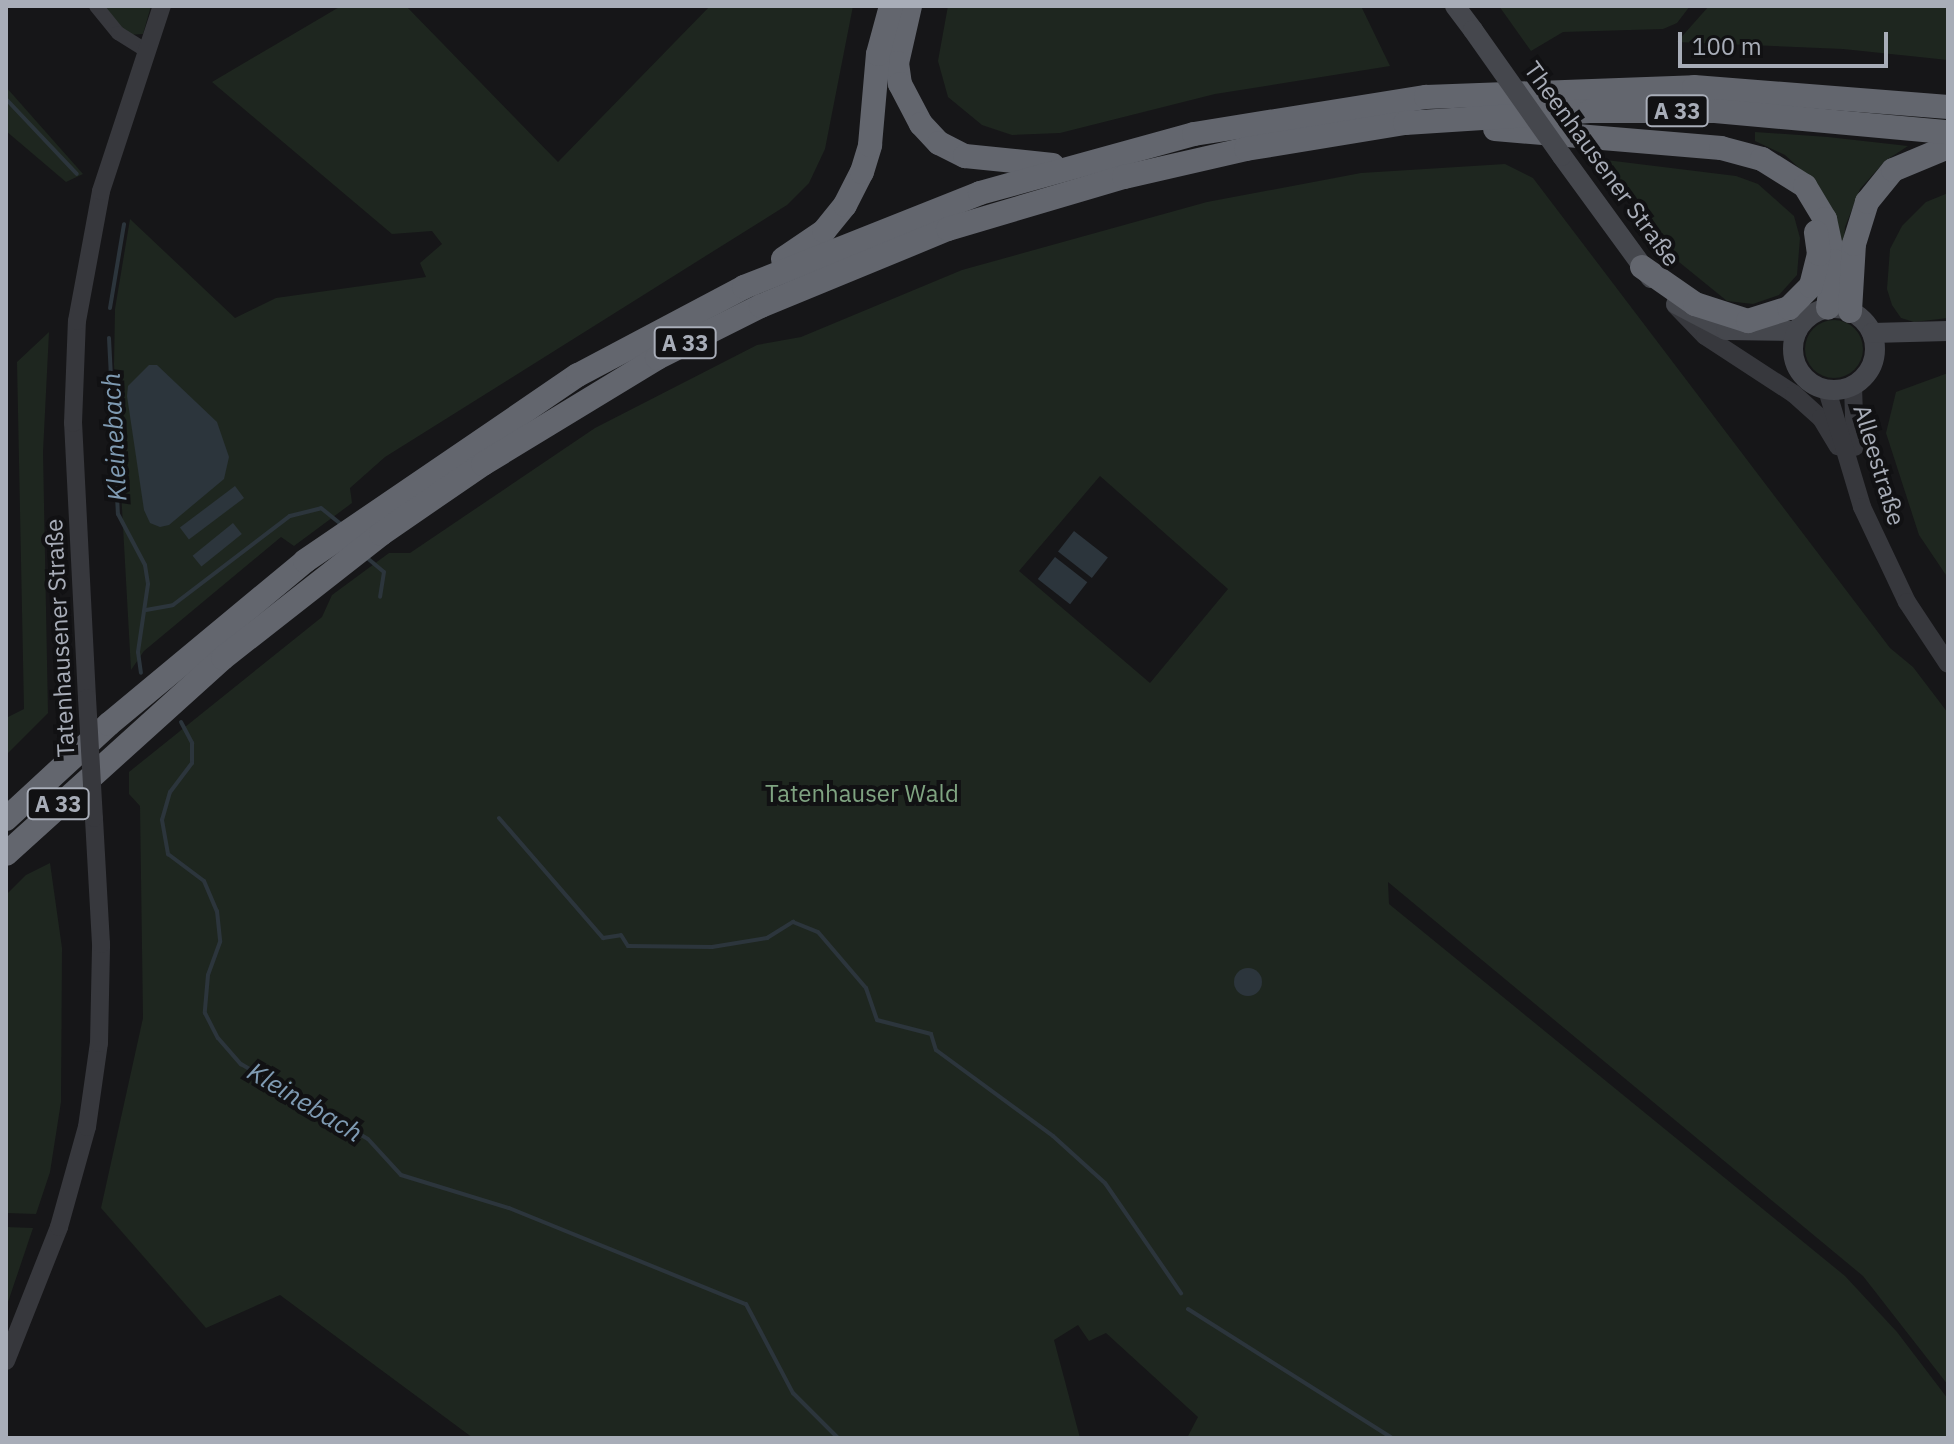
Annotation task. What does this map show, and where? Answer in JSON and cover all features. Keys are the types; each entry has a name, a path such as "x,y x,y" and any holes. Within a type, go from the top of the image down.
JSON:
{"highway":[{"path":"744,287 824,231 845,205 870,145 878,54 891,6"},
{"path":"910,6 900,34 900,84 921,124 939,143 990,162 1067,166"},
{"name":"A 33","path":"6,819 109,724 578,375 744,287 980,193 1067,166 1294,115 1528,89 1694,87 1948,107"},
{"name":"A 33","path":"374,525 657,358 883,254 1017,206 1124,177 1246,149 1405,123 1590,111 1715,111 1948,132"},
{"path":"1405,123 1721,148 1762,159 1805,186 1825,219 1834,261 1839,309"},
{"path":"1839,309 1867,202 1902,164 1948,147"},
{"path":"1642,267 1720,316 1748,321 1789,308 1811,286 1819,254 1814,222 1782,171"},
{"name":"A 33","path":"6,854 312,571"}],"main road":[{"name":"Theenhausener Straße","path":"1455,6 1642,267 1670,300 1726,330 1793,354"},
{"path":"1839,309 1874,342 1872,366 1853,386 1827,390 1804,378 1793,354 1797,331 1804,320 1839,309"},
{"name":"Theenhausener Straße","path":"1726,330 1797,331"},
{"path":"1874,342 1948,333"}],"street":[{"path":"96,6 118,33 147,51"},
{"name":"Tatenhausener Straße","path":"6,1361 59,1227 87,1127 99,1043 101,958 73,423 77,321 101,191 162,6"},
{"path":"1670,300 1705,336 1794,394 1821,418 1837,442 1862,507"},
{"name":"Alleestraße","path":"1853,386 1855,451 1883,554"},
{"name":"Alleestraße","path":"1827,390 1862,507 1883,554 1948,664"}],"green space":[{"path":"103,6 151,6 143,34 127,35"},
{"path":"341,6 406,6 558,162 710,6 853,6 825,149 809,183 787,205 385,457 350,488 352,503 294,546 281,537 144,651 131,670 114,365 115,309 130,219 235,318 276,298 426,277 420,263 442,244 432,231 392,234 212,82"},
{"path":"948,6 1361,6 1390,66 1215,94 1060,133 1012,135 982,125 948,97 938,61"},
{"path":"1499,6 1690,6 1677,23 1663,29 1563,32 1531,51"},
{"path":"1709,6 1948,6 1948,60 1843,49 1677,42"},
{"path":"6,87 83,174 66,182 6,131"},
{"path":"1755,132 1908,146 1885,161 1860,189 1845,227 1843,255 1812,180 1785,155 1755,141"},
{"path":"1598,159 1736,176 1758,184 1794,216 1800,238 1797,275 1779,295 1753,304 1727,301 1679,262"},
{"name":"Tatenhauser Wald","path":"1505,164 1533,178 1890,648 1913,667 1948,713 1948,1385 1863,1276 1388,882 1389,904 1845,1276 1897,1332 1948,1399 1948,1438 1187,1438 1198,1417 1106,1333 1089,1341 1078,1325 1054,1340 1080,1438 473,1438 280,1295 206,1328 101,1208 143,1018 140,806 129,794 129,772 322,617 332,595 389,553 410,553 595,428 757,345 801,337 962,270 1207,202 1361,173","holes":["1100,476 1228,589 1150,683 1019,571"]},
{"path":"1948,193 1948,318 1914,322 1901,318 1892,305 1887,289 1890,249 1902,226 1926,202"},
{"path":"1834,320 1854,329 1863,349 1854,369 1834,378 1814,369 1805,349 1814,329"},
{"path":"49,332 43,452 48,713 6,755 6,718 24,709 17,362"},
{"path":"1948,373 1948,578 1919,535 1886,433 1896,392"},
{"path":"50,863 62,948 61,1102 50,1172 36,1214 6,1213 6,895 26,875"},
{"path":"6,1227 33,1228 6,1308"}],"shaded area":[{"path":"149,365 157,365 217,422 229,457 224,479 169,525 160,527 150,523 144,510 127,396 128,386"},
{"path":"235,486 244,498 189,540 180,528"},
{"path":"233,523 242,534 201,567 193,556"},
{"path":"1074,531 1108,557 1092,578 1058,551"},
{"path":"1055,557 1087,582 1070,604 1038,579"},
{"path":"1248,968 1258,972 1262,982 1258,992 1248,996 1238,992 1234,982 1238,972"}],"waterway":[{"name":"Kleinebach","path":"6,99 77,174"},
{"name":"Kleinebach","path":"110,308 124,224"},
{"name":"Kleinebach","path":"109,338 118,514 145,565 148,584 138,652 141,673"},
{"path":"146,610 173,605 290,516 321,508 342,525"},
{"path":"366,557 384,572 380,597"},
{"name":"Kleinebach","path":"181,722 192,743 192,763 170,792 162,820 168,854 204,881 217,911 220,942 208,975 205,1013 218,1038 241,1064 368,1139 401,1175 509,1208 746,1304 793,1393 838,1438"},
{"path":"499,818 603,938 621,935 628,946 712,947 767,938 793,922 818,932 866,988 877,1020 931,1034 936,1050 1053,1136 1105,1183 1181,1293"},
{"path":"1188,1309 1392,1438"}]}
